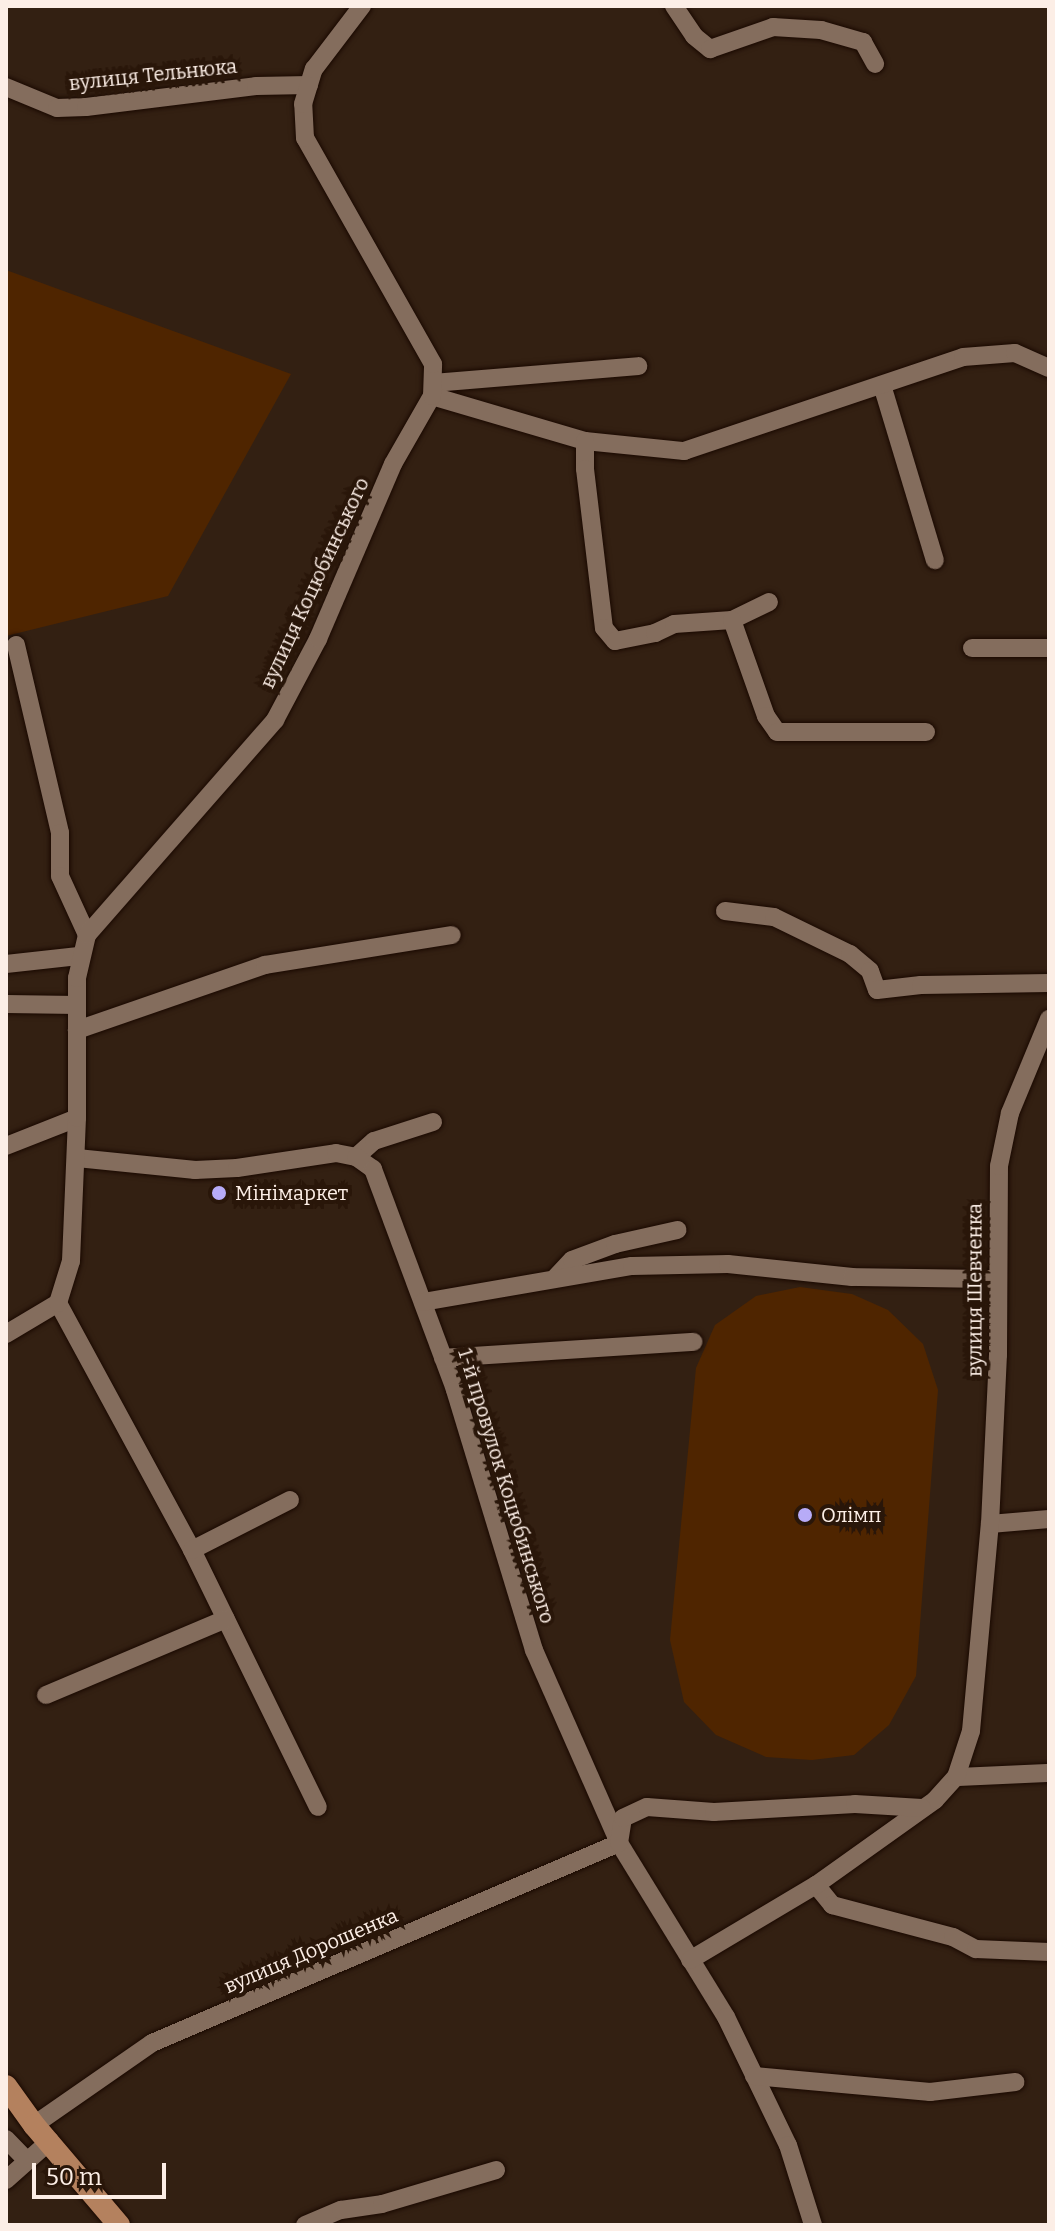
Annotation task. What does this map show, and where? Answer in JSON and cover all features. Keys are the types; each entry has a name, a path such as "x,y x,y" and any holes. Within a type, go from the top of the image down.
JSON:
{"main road":[{"path":"6,2086 119,2225"}],"street":[{"path":"362,6 314,69 303,104 305,138 433,364 432,390"},
{"path":"674,6 694,36 710,49 773,27 821,30 863,42 875,64"},
{"name":"вулиця Тельнюка","path":"6,87 57,108 71,108 256,86 309,85"},
{"path":"432,390 585,441 684,451 963,357 1015,353 1049,368"},
{"path":"432,390 638,366"},
{"path":"882,385 935,560"},
{"name":"вулиця Коцюбинського","path":"58,1303 71,1261 77,1158 79,956 87,935 275,720 318,639 393,464 432,390"},
{"path":"585,441 585,469 604,628 615,641 628,640 674,624 732,620 769,602"},
{"path":"732,620 766,716 777,732 926,732"},
{"path":"16,645 13,668 60,833 60,876 87,935"},
{"path":"972,648 1049,648"},
{"path":"725,911 774,917 850,954 870,971 877,990 921,985 1049,983"},
{"path":"77,1030 265,965 452,935"},
{"path":"6,964 79,956"},
{"path":"6,1004 77,1005"},
{"name":"вулиця Шевченка","path":"690,1960 816,1885 922,1808 956,1777 971,1731 990,1524 998,1355 996,1279 999,1166 1010,1113 1040,1061 1049,1019"},
{"path":"6,1146 77,1118"},
{"path":"77,1158 195,1170 237,1168 336,1153 356,1157 374,1141 433,1122"},
{"name":"1-й провулок Коцюбинського","path":"356,1157 373,1169 423,1302 534,1650 619,1843 726,2017 788,2145 813,2225"},
{"path":"556,1277 572,1260 615,1244 677,1230"},
{"path":"423,1302 632,1266 728,1264 852,1277 996,1279"},
{"path":"6,1334 58,1303 192,1550 318,1807"},
{"path":"443,1358 693,1342"},
{"path":"192,1550 290,1500"},
{"path":"990,1524 1049,1519"},
{"path":"46,1695 226,1619"},
{"path":"956,1777 1049,1773"},
{"path":"619,1843 623,1818 647,1807 714,1812 855,1804 922,1808"},
{"name":"вулиця Дорошенка","path":"6,2180 27,2161 42,2133 152,2043 619,1843"},
{"path":"816,1885 832,1905 953,1937 976,1949 1049,1952"},
{"path":"754,2076 930,2092 1015,2082"},
{"path":"6,2139 27,2161"},
{"path":"305,2225 341,2210 382,2204 496,2170"}],"shaded area":[{"path":"6,270 291,374 168,596 6,636"},
{"name":"Олімп","path":"800,1287 852,1294 888,1310 923,1344 938,1390 916,1676 889,1725 854,1755 812,1760 766,1757 716,1735 684,1702 670,1640 696,1368 715,1325 756,1296"}],"place":[{"name":"Мінімаркет","path":"219,1193"},
{"name":"Олімп","path":"805,1515"}]}
